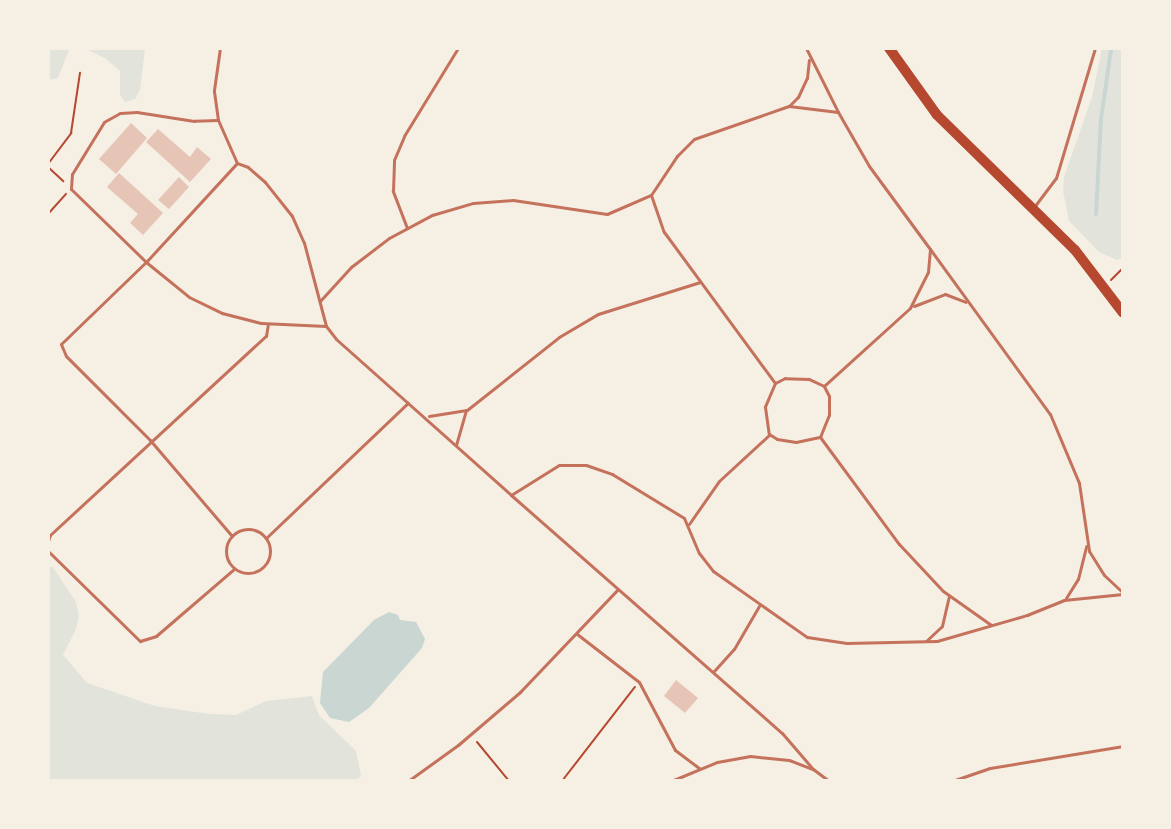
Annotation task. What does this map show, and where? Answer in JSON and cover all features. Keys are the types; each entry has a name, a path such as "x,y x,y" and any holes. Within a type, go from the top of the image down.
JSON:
{"main road":[{"path":"889,48 914,87 952,131 1075,250 1123,313"}],"lane":[{"path":"220,48 214,90 218,120 237,163 248,167 265,182 292,216 326,326 336,339 427,416 511,495 782,733 813,769 829,781"},
{"path":"407,228 393,191 394,160 404,136 458,48"},
{"path":"806,48 869,166 966,302 1034,390 1066,446 1079,483 1087,543 1104,575 1123,594"},
{"path":"1033,208 1056,178 1095,48"},
{"path":"320,301 351,267 407,228 432,215 473,203 536,202 607,214 651,195 677,156 694,139 789,106 798,97 807,78 809,57"},
{"path":"789,106 838,112"},
{"path":"218,120 194,121 137,112 111,116 72,174 71,189 146,262 209,308 268,324 326,326"},
{"path":"232,536 150,440 66,356 61,344 146,262 237,163"},
{"path":"651,195 664,232 775,383"},
{"path":"910,308 928,272 930,249"},
{"path":"427,416 467,410 559,337 598,314 700,282"},
{"path":"824,386 924,299 945,294 966,302"},
{"path":"48,541 50,535 150,440 266,336 268,324"},
{"path":"785,378 809,379 824,386 829,396 829,415 820,437 796,442 777,439 769,434 765,407 775,383 785,378"},
{"path":"266,538 409,402"},
{"path":"456,445 467,410"},
{"path":"689,524 719,481 769,434"},
{"path":"820,437 899,544 949,596 992,626"},
{"path":"511,495 559,465 586,465 612,474 689,524 705,562 759,606 797,632 815,639 859,644 926,641 992,626 1064,600 1123,594"},
{"path":"250,530 266,538 270,550 267,563 258,571 245,574 234,569 227,559 226,546 232,536 250,530"},
{"path":"1064,600 1078,579 1087,543"},
{"path":"48,551 140,641 156,636 234,569"},
{"path":"408,781 471,734 577,634 618,589"},
{"path":"926,641 942,626 949,596"},
{"path":"713,672 734,649 759,606"},
{"path":"577,634 639,682 675,750 699,768"},
{"path":"952,781 990,768 1123,746"},
{"path":"671,781 699,768 750,756 773,757 813,769"}],"path":[{"path":"48,214 71,189 48,166 71,133 80,73"},
{"path":"1104,286 1123,268"},
{"path":"562,781 639,682"},
{"path":"471,734 509,781"}],"shaded area":[{"path":"48,48 145,48 140,90 135,99 125,102 120,95 120,71 105,58 86,49 69,50 58,78 48,80"},
{"path":"1102,48 1123,48 1123,257 1117,260 1099,252 1069,221 1063,191 1064,177 1092,97"},
{"path":"48,567 53,567 76,602 79,616 76,629 63,655 87,683 155,706 209,714 236,715 266,701 312,696 319,715 356,751 361,776 356,781 48,781"},
{"path":"389,612 398,615 400,620 416,622 425,639 422,648 369,708 349,722 330,718 320,703 323,672 374,620"}],"building":[{"path":"131,123 147,138 116,174 99,159"},
{"path":"158,129 190,157 197,147 211,159 190,182 146,142"},
{"path":"119,173 163,213 143,235 130,223 138,214 107,187"},
{"path":"179,177 189,187 169,209 158,200"},
{"path":"676,680 698,698 685,713 664,696"}],"waterway":[{"path":"1096,214 1101,119 1111,50"}]}
